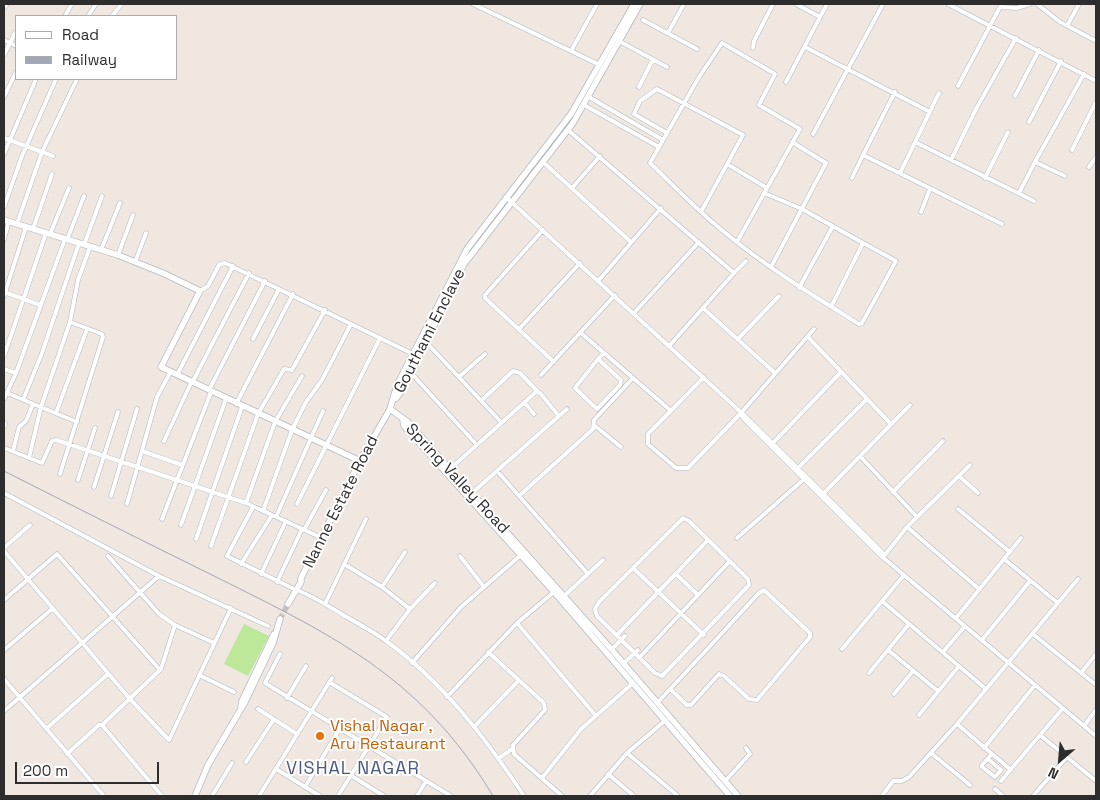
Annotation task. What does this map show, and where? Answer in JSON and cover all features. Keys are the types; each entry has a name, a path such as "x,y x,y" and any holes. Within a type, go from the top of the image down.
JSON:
{"street":[{"path":"4,8 7,4"},
{"path":"66,14 72,4"},
{"path":"89,15 96,4"},
{"path":"113,15 122,4 127,9"},
{"path":"474,4 600,65"},
{"path":"571,51 597,4"},
{"name":"Gouthami Enclave","path":"395,399 403,388 464,264 571,114 634,4"},
{"name":"Gouthami Enclave","path":"395,399 397,385 467,249 544,163 568,130 589,97 640,4"},
{"path":"668,33 684,4"},
{"path":"753,48 754,41 773,4"},
{"path":"796,4 820,16"},
{"path":"786,82 827,4"},
{"path":"813,134 883,4"},
{"path":"948,4 1062,61 1096,81"},
{"path":"958,86 1000,7 1017,8 1030,4"},
{"path":"1037,4 1067,26 1096,41"},
{"path":"1067,26 1079,4"},
{"path":"643,20 697,50"},
{"path":"4,56 15,33"},
{"path":"951,160 976,109 1016,38"},
{"path":"4,40 15,46"},
{"path":"619,41 667,67"},
{"path":"737,242 766,188 800,128 759,105 775,74 722,43 684,102 650,163 701,212 737,242 800,288 859,324 862,323 896,261 802,209 764,193"},
{"path":"805,47 895,92 930,112"},
{"path":"1015,96 1039,50"},
{"path":"639,87 653,59"},
{"path":"1029,122 1062,61"},
{"path":"4,97 15,74"},
{"path":"1018,192 1084,74"},
{"path":"4,154 36,80"},
{"path":"4,207 26,146 56,80"},
{"path":"17,224 42,152 76,80"},
{"path":"78,80 83,82"},
{"path":"667,134 634,114 640,101 657,89 743,135 701,212"},
{"path":"852,178 895,92"},
{"path":"900,174 940,93"},
{"path":"589,97 663,140"},
{"path":"1072,150 1096,102"},
{"path":"584,105 659,147"},
{"path":"568,130 661,208 734,273"},
{"path":"985,178 1008,132"},
{"path":"4,138 53,156"},
{"path":"771,267 826,164 792,142"},
{"path":"915,142 985,178 1034,200"},
{"path":"572,188 600,156"},
{"path":"863,156 1002,224"},
{"path":"1089,167 1096,157"},
{"path":"1035,162 1065,176"},
{"path":"544,163 631,242"},
{"path":"727,164 766,188"},
{"path":"33,229 52,174"},
{"path":"4,356 22,298 69,188"},
{"path":"920,212 930,188"},
{"path":"4,399 16,373 40,305 84,196"},
{"path":"23,400 102,196"},
{"path":"509,200 704,377 741,413 743,418 798,468 822,495 884,556 964,626 1096,736"},
{"path":"101,250 120,203"},
{"path":"599,280 661,208"},
{"path":"118,255 133,216"},
{"path":"4,239 6,220 118,255 200,291"},
{"path":"800,288 833,226"},
{"path":"26,227 4,293 40,305"},
{"path":"543,230 485,295 485,298 554,362"},
{"path":"135,262 146,233"},
{"path":"634,313 699,242"},
{"path":"830,307 863,243"},
{"path":"29,458 41,407 70,322 84,245"},
{"path":"670,345 746,261"},
{"path":"360,461 176,376 161,365 200,291 208,286 219,265 226,263 413,354"},
{"path":"519,329 580,263"},
{"path":"176,376 233,266"},
{"path":"164,441 191,383 248,274"},
{"path":"162,519 210,392 265,281"},
{"path":"254,339 279,289"},
{"path":"196,539 239,405 293,294"},
{"path":"541,375 615,295"},
{"path":"738,339 779,296"},
{"path":"703,308 775,373"},
{"path":"211,546 258,414 284,369 292,370 325,310"},
{"path":"60,474 103,337 70,322"},
{"path":"263,511 292,430 306,402 322,380 351,324"},
{"path":"56,414 87,329"},
{"path":"704,377 670,410 648,434 646,439 648,444 676,468 683,470 688,468 741,413 814,329"},
{"path":"581,332 670,410"},
{"path":"808,337 891,424"},
{"path":"297,504 380,338"},
{"path":"426,342 460,376 501,422"},
{"path":"598,359 621,380 620,385 597,409 575,388 598,359 604,352"},
{"path":"460,376 485,354"},
{"path":"4,369 16,373"},
{"path":"482,400 513,372 520,373 559,416"},
{"path":"772,444 842,372"},
{"path":"127,504 157,397 170,373"},
{"path":"410,373 476,444"},
{"path":"246,503 275,422 302,376"},
{"path":"519,496 593,429 594,420 633,378"},
{"path":"450,469 501,422 538,392"},
{"path":"7,393 77,422"},
{"path":"181,525 226,399"},
{"name":"Nanne Estate Road","path":"290,601 360,461 395,399"},
{"path":"798,468 867,399"},
{"path":"524,402 534,414"},
{"path":"13,451 19,428 26,421 33,404"},
{"path":"822,495 910,406"},
{"path":"110,496 137,409"},
{"path":"390,409 403,420"},
{"path":"472,493 567,409"},
{"path":"241,564 274,516 323,411"},
{"path":"94,488 118,412"},
{"name":"Spring Valley Road","path":"403,420 408,422 472,493 599,640 612,649 658,703 730,796"},
{"name":"Spring Valley Road","path":"403,420 404,426 521,555 556,591 564,596 633,683 668,718 738,796"},
{"path":"594,425 621,447"},
{"path":"78,480 95,428"},
{"path":"4,448 43,463 53,440 246,503 322,538"},
{"path":"893,492 943,442"},
{"path":"772,444 803,480 822,495"},
{"path":"142,451 182,465"},
{"path":"860,456 917,517"},
{"path":"884,556 907,527 970,465"},
{"path":"497,471 588,574"},
{"path":"959,476 978,493"},
{"path":"737,538 803,480"},
{"path":"277,582 303,529 326,490"},
{"path":"5,496 159,576 268,626"},
{"path":"253,507 227,556 325,604 386,641 447,697 474,727 499,758 524,796"},
{"path":"958,509 1010,552"},
{"path":"683,518 730,561 748,580 749,587 662,676 656,674 639,658 636,652 597,616 595,609 683,518"},
{"path":"325,604 366,519"},
{"path":"261,574 286,522"},
{"path":"30,525 4,550 130,700 169,740 231,608"},
{"path":"907,527 979,589"},
{"path":"956,618 1021,538"},
{"path":"617,635 708,540"},
{"path":"382,587 405,552"},
{"path":"4,600 57,554 160,670"},
{"path":"412,663 439,630 521,555"},
{"path":"108,556 159,614 176,625 214,643"},
{"path":"460,556 484,587"},
{"path":"1004,559 1058,604"},
{"path":"564,596 603,560"},
{"path":"639,658 730,561"},
{"path":"344,564 382,587 410,609"},
{"path":"633,568 704,635"},
{"path":"676,574 698,595"},
{"path":"842,649 904,574"},
{"path":"4,711 159,576"},
{"path":"882,796 893,781 902,781 909,777 942,741 1078,579"},
{"path":"982,640 1030,581"},
{"path":"386,641 410,609 435,583"},
{"path":"658,703 670,689 764,590 810,633 810,637 757,700 753,702 724,676 719,674 691,705 687,705 670,689"},
{"path":"447,697 517,623 556,591"},
{"path":"882,601 986,689"},
{"path":"4,650 52,609"},
{"path":"195,796 208,765 241,707 273,643 274,633 280,619"},
{"path":"517,623 596,716"},
{"path":"869,673 909,624"},
{"path":"68,754 99,725 102,725 130,700 160,670 176,625"},
{"path":"943,652 964,626"},
{"path":"1033,634 1096,686"},
{"path":"612,649 625,636"},
{"path":"888,650 938,692"},
{"path":"488,652 546,706 545,710 513,745 512,749 499,758"},
{"path":"624,663 636,652"},
{"path":"280,654 265,683 451,796"},
{"path":"1081,673 1096,654"},
{"path":"287,698 306,666"},
{"path":"919,715 959,666"},
{"path":"894,694 913,671"},
{"path":"46,729 108,674"},
{"path":"199,675 234,692"},
{"path":"259,796 332,678"},
{"path":"4,679 104,796"},
{"path":"474,727 518,681"},
{"path":"329,682 386,717 338,796"},
{"path":"542,778 581,729 633,683"},
{"path":"984,748 1036,685"},
{"path":"1002,781 1063,708"},
{"path":"258,709 298,734"},
{"path":"1084,726 1096,710"},
{"path":"590,796 627,753 668,718"},
{"path":"246,762 274,719"},
{"path":"957,724 1011,770"},
{"path":"102,725 162,796"},
{"path":"305,787 340,728"},
{"path":"1040,735 1096,781"},
{"path":"725,781 750,754 746,748"},
{"path":"512,749 514,754 562,796"},
{"path":"627,753 678,796"},
{"path":"931,753 970,785"},
{"path":"988,759 1001,770 995,777 982,766 992,754"},
{"path":"1033,796 1067,757"},
{"path":"212,796 232,763"},
{"path":"276,769 320,796"},
{"path":"608,774 634,796"},
{"path":"350,775 381,795"},
{"path":"417,796 426,781"},
{"path":"995,789 1004,796"}],"green space":[{"path":"244,624 269,636 248,676 224,664"}],"tunnel":[{"path":"280,619 288,604"}],"railway":[{"path":"4,471 250,594 331,638 368,661 435,718 465,754 493,796"}],"place":[{"name":"Vishal Nagar , Aru Restaurant","path":"320,736"}],"district":[{"name":"VISHAL NAGAR","path":"353,769"}]}
